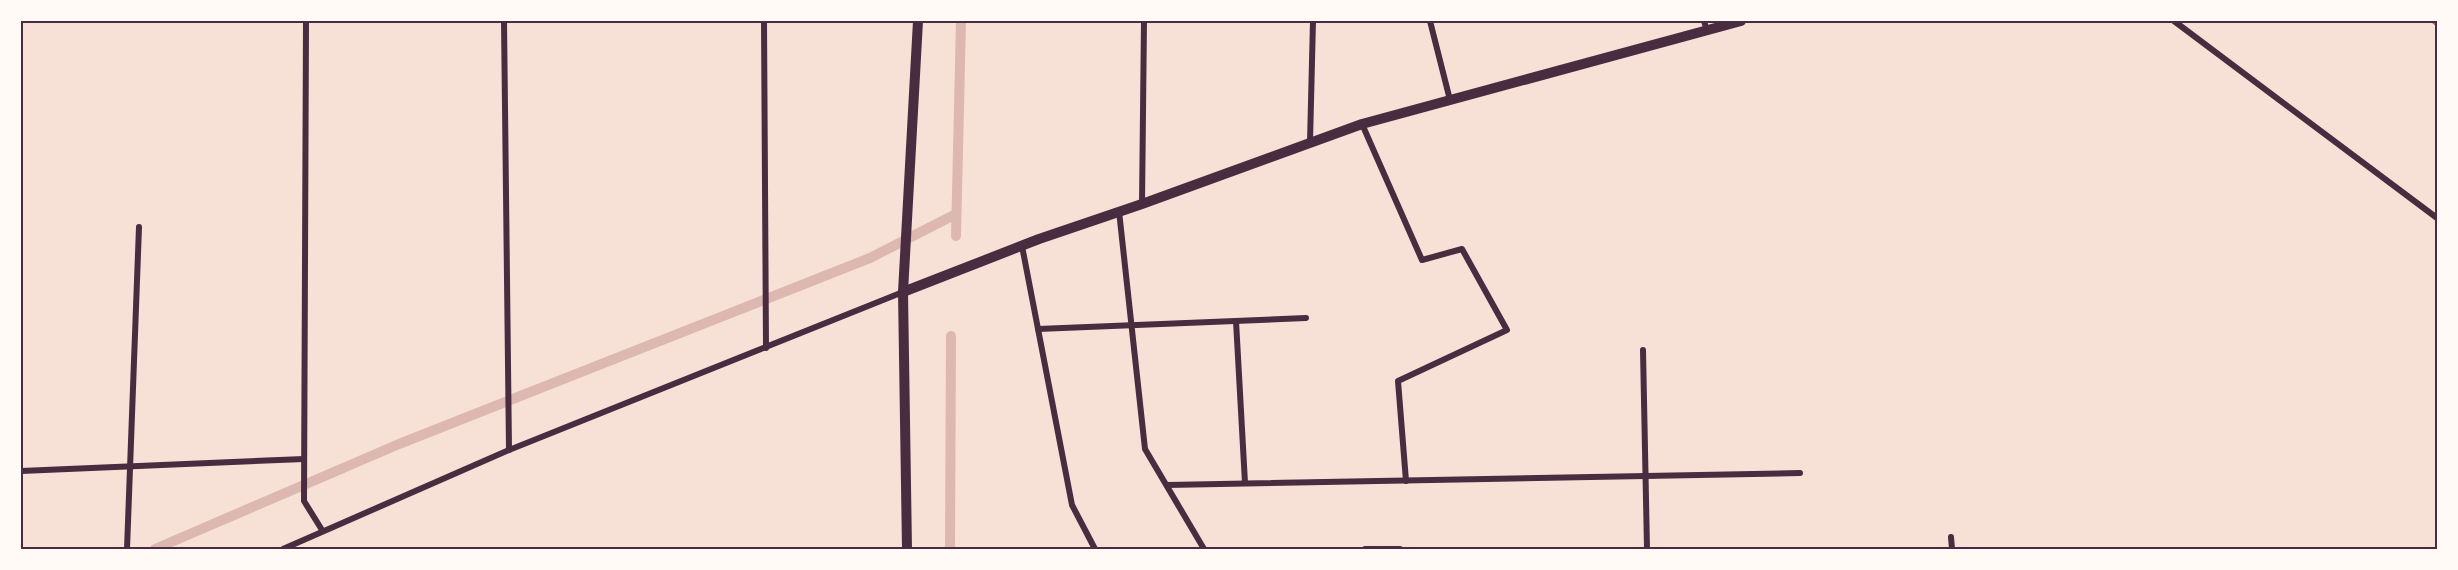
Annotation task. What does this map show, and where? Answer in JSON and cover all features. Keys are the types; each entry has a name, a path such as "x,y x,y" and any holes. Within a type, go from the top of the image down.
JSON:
{"street":[{"path":"306,21 304,501 322,530"},
{"path":"504,21 509,450"},
{"path":"764,21 766,348"},
{"path":"907,549 903,292 918,21"},
{"path":"1142,204 1144,21"},
{"path":"1310,142 1313,21"},
{"path":"1430,21 1450,100"},
{"path":"283,549 509,450 1022,246 1362,124 1706,26 1741,21"},
{"path":"2174,21 2437,218"},
{"path":"1362,124 1422,260 1462,249 1507,330 1398,381 1406,481"},
{"path":"1119,211 1145,449 1204,549"},
{"path":"127,549 139,227"},
{"path":"1022,246 1072,505 1095,549"},
{"path":"1038,329 1306,318"},
{"path":"1236,321 1245,483"},
{"path":"1643,350 1647,549"},
{"path":"21,471 304,459"},
{"path":"1167,485 1800,473"},
{"path":"1951,537 1952,549"},
{"path":"1365,549 1400,549"}],"waterway":[{"path":"956,236 961,21"},
{"path":"155,549 399,444 870,258 956,214"},
{"path":"950,549 951,336"}],"railway":[{"path":"2433,21 2437,24"}]}
